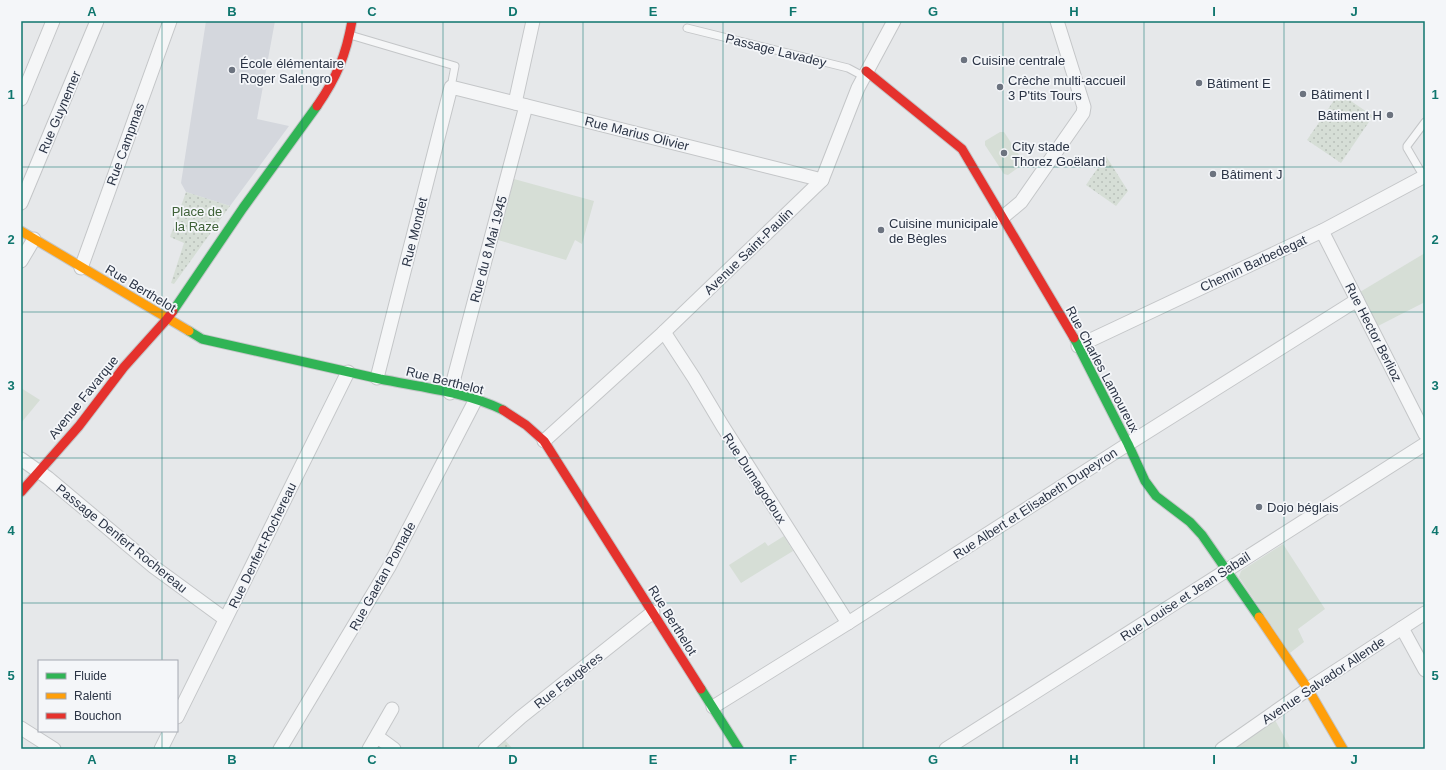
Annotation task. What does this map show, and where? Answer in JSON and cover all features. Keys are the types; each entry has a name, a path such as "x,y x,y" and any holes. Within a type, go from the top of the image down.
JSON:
{"street":[{"path":"21,99 53,21"},
{"name":"Rue Guynemer","path":"21,203 97,21"},
{"name":"Rue Campmas","path":"81,268 170,21"},
{"name":"Avenue Favarque","path":"21,492 79,426 128,362 167,319 247,202 329,89 342,64 350,35 352,21"},
{"name":"Rue du 8 Mai 1945","path":"450,392 521,104 533,21"},
{"name":"Avenue Saint-Paulin","path":"544,441 664,332 822,180 864,74 894,21"},
{"path":"1003,217 1021,202 1083,113 1084,107 1057,21"},
{"name":"Rue Charles Lamoureux","path":"864,74 962,150 1078,346 1128,444 1145,481 1156,496 1180,514 1198,531 1308,689 1343,749"},
{"name":"Rue Marius Olivier","path":"451,87 822,180"},
{"name":"Rue Mondet","path":"377,378 451,87"},
{"name":"Chemin Barbedegat","path":"1078,346 1322,231 1424,176"},
{"name":"Rue Berthelot","path":"21,231 202,339 348,372 450,392 476,399 512,414 527,425 544,441 739,749"},
{"name":"Rue Hector Berlioz","path":"1322,231 1425,434"},
{"path":"21,261 34,239"},
{"name":"Rue Albert et Elisabeth Dupeyron","path":"713,707 1358,300"},
{"name":"Rue Dumagodoux","path":"664,332 848,623"},
{"name":"Rue Denfert-Rochereau","path":"178,715 348,372"},
{"name":"Rue Gaetan Pomade","path":"280,749 389,567 476,399"},
{"name":"Rue Louise et Jean Sabail","path":"946,749 1425,444"},
{"name":"Passage Denfert Rochereau","path":"21,459 39,470 154,567 225,619"},
{"name":"Rue Faugères","path":"485,749 521,717 653,612"},
{"name":"Avenue Salvador Allende","path":"1222,749 1308,689 1425,613"},
{"path":"1402,628 1425,670"},
{"path":"372,745 392,710"},
{"path":"21,728 54,749"},
{"path":"161,749 170,732"},
{"path":"372,745 379,738 394,749"}],"lane":[{"name":"Passage Lavadey","path":"687,28 848,68 864,74"},
{"path":"350,35 454,66 451,87"},
{"path":"1424,176 1407,146 1425,122"}],"shaded area":[{"name":"École élémentaire Roger Salengro","path":"206,21 275,21 257,119 289,126 230,206 186,192 181,183"}],"green space":[{"path":"1339,93 1373,116 1341,163 1307,140"},
{"name":"City stade Thorez Goëland","path":"1000,132 1004,132 1023,161 1022,165 1008,175 1004,174 985,145 985,141"},
{"path":"1106,156 1128,191 1116,206 1086,185"},
{"path":"514,179 594,201 582,244 575,240 566,260 498,240"},
{"name":"Place de la Raze","path":"186,192 230,206 174,284 171,283 184,243 170,237"},
{"path":"1425,253 1425,302 1378,326 1360,292"},
{"path":"21,388 40,400 21,423"},
{"path":"784,536 793,551 741,583 729,565 765,542 768,546"},
{"path":"1283,544 1325,609 1298,629 1304,642 1290,653 1239,577 1241,571"},
{"path":"1275,720 1291,749 1232,749"},
{"path":"504,739 513,749 496,749"}],"traffic: fast":[{"path":"173,311 243,208 317,106"},
{"path":"189,331 202,339 380,379 458,394 503,410"},
{"path":"1074,338 1128,444 1145,481 1156,496 1190,522 1202,535 1259,617"},
{"path":"701,689 739,749"}],"traffic: slow":[{"path":"21,231 189,331"},
{"path":"1259,617 1308,689 1343,749"}],"traffic: jam":[{"path":"317,106 340,65 347,45 352,21"},
{"path":"866,71 962,149 1074,338"},
{"path":"21,492 79,426 124,367 173,311"},
{"path":"503,410 526,425 544,441 701,689"}],"place":[{"name":"Cuisine centrale","path":"964,60"},
{"name":"École élémentaire Roger Salengro","path":"232,70"},
{"name":"Bâtiment E","path":"1199,83"},
{"name":"Crèche multi-accueil 3 P'tits Tours","path":"1000,87"},
{"name":"Bâtiment I","path":"1303,94"},
{"name":"Bâtiment H","path":"1390,115"},
{"name":"City stade Thorez Goëland","path":"1004,153"},
{"name":"Bâtiment J","path":"1213,174"},
{"name":"Cuisine municipale de Bègles","path":"881,230"},
{"name":"Dojo béglais","path":"1259,507"}]}
